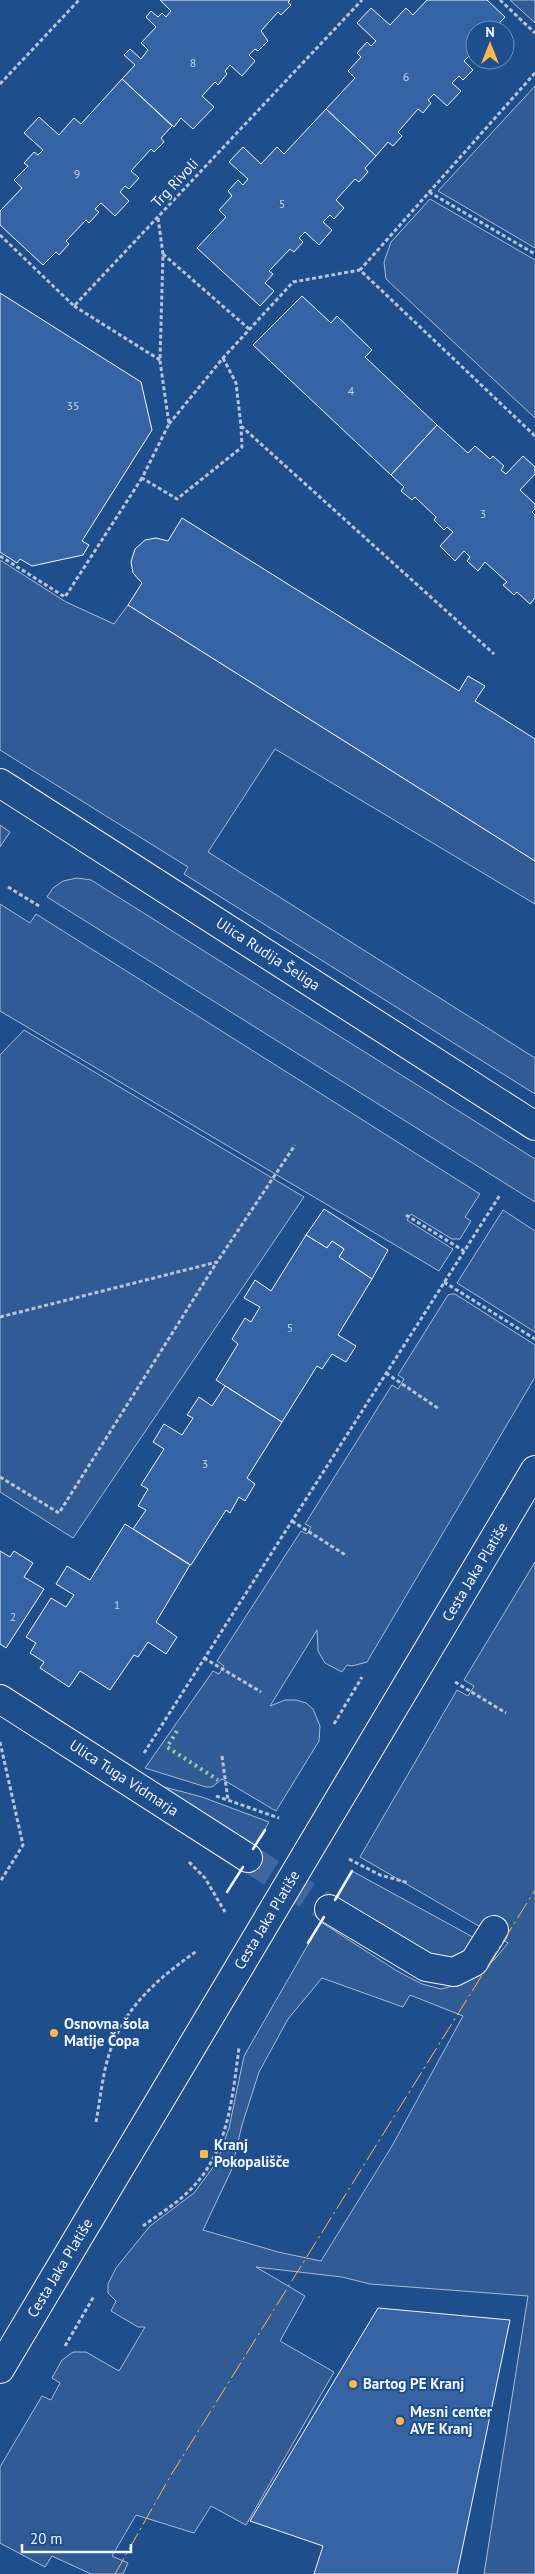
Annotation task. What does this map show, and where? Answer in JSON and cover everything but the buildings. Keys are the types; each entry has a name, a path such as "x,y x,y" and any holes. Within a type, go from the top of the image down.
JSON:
{"street":[{"name":"Ulica Rudija Šeliga","path":"0,783 535,1126"},
{"name":"Cesta Jaka Platiše","path":"0,2370 535,1470"},
{"name":"Ulica Tuga Vidmarja","path":"0,1699 248,1858"},
{"path":"330,1908 426,1967 454,1972 474,1962 494,1930"}],"path":[{"path":"0,84 79,0"},
{"name":"Trg Rivoli","path":"74,306 362,0"},
{"path":"500,0 535,33"},
{"path":"0,556 65,597 142,478 169,424 249,329 293,282 360,270 535,73"},
{"path":"428,192 535,254"},
{"path":"158,217 163,254 160,360 169,424"},
{"path":"0,235 74,306 160,360"},
{"path":"163,254 249,329"},
{"path":"360,270 535,436"},
{"path":"142,478 177,499 242,447 236,384 223,358"},
{"path":"241,426 494,654"},
{"path":"8,887 39,906"},
{"path":"0,1477 59,1513 217,1262 295,1145"},
{"path":"127,1779 500,1195"},
{"path":"406,1215 464,1251"},
{"path":"0,1317 217,1262"},
{"path":"444,1282 535,1339"},
{"path":"386,1373 438,1409"},
{"path":"292,1521 347,1556"},
{"path":"204,1658 261,1692"},
{"path":"334,1724 362,1677"},
{"path":"455,1682 506,1713"},
{"path":"0,1742 23,1845 0,1882"},
{"path":"222,1756 228,1800"},
{"path":"349,1859 380,1875 409,1883"},
{"path":"96,2122 108,2057 121,2027 141,1998 164,1974 196,1951"},
{"path":"143,2226 189,2191 214,2160 229,2120 239,2048"},
{"path":"65,2346 94,2296"}],"shaded area":[{"path":"510,0 535,0 535,23"},
{"path":"535,86 535,248 438,191"},
{"path":"430,199 535,260 535,418 386,279 384,262 391,242"},
{"path":"0,560 66,602 114,624 128,605 535,861 535,904 275,749 208,852 535,1058 535,1094 184,874 188,867 0,750"},
{"path":"0,825 10,832 0,847"},
{"path":"77,878 91,880 535,1159 535,1202 47,897 53,888 63,881"},
{"path":"0,904 30,923 36,914 480,1194 465,1217 471,1221 460,1239 452,1239 411,1214 407,1220 453,1249 439,1271 0,1011"},
{"path":"24,1030 304,1197 73,1538 0,1492 0,1055"},
{"path":"503,1210 535,1231 535,1332 457,1283"},
{"path":"455,1294 535,1345 535,1377 367,1662 352,1666 347,1665 342,1672 325,1663 318,1651 317,1630 270,1706 285,1700 296,1700 306,1703 313,1709 320,1726 319,1741 276,1811 222,1779 212,1787 206,1787 145,1768 213,1671 219,1674 224,1666 217,1661 301,1531 307,1534 311,1527 305,1524 392,1385 398,1389 404,1379 398,1375 448,1295"},
{"path":"535,1562 535,2574 484,2574 528,2296 370,2284 342,2277 256,2267 305,2296 280,2341 334,2372 246,2525 211,2506 194,2533 136,2515 112,2556 128,2563 123,2574 91,2574 52,2556 45,2567 0,2543 0,2467 42,2396 51,2400 60,2383 52,2378 62,2360 73,2352 86,2352 119,2371 145,2327 138,2327 111,2311 116,2301 108,2293 108,2284 116,2268 150,2226 194,2193 217,2162 229,2128 244,2056 321,1922 397,1971 422,1984 441,1989 464,1983 495,1959 508,1943 360,1857 457,1690 468,1696 474,1686 464,1680","holes":["322,1978 403,2007 410,1995 463,2016 392,2146 321,2261 278,2252 203,2230 231,2171 242,2125 259,2072 288,2019"]},
{"path":"153,1784 202,1797 269,1822 254,1848"},
{"path":"352,1871 480,1941 451,1960 436,1959 337,1897"}],"tunnel":[{"path":"248,1858 329,1909"}],"hedge":[{"path":"177,1731 167,1747 218,1780"}],"wall":[{"path":"253,1849 265,1830"},
{"path":"227,1892 243,1867"},
{"path":"335,1900 352,1871"},
{"path":"308,1943 324,1917"}],"power":[{"path":"115,2574 171,2475 535,1890"}],"place":[{"name":"Osnovna šola Matije Čopa","path":"54,2033"},
{"name":"Kranj Pokopališče","path":"204,2154"},
{"name":"Bartog PE Kranj","path":"353,2384"},
{"name":"Mesni center AVE Kranj","path":"400,2421"}]}
